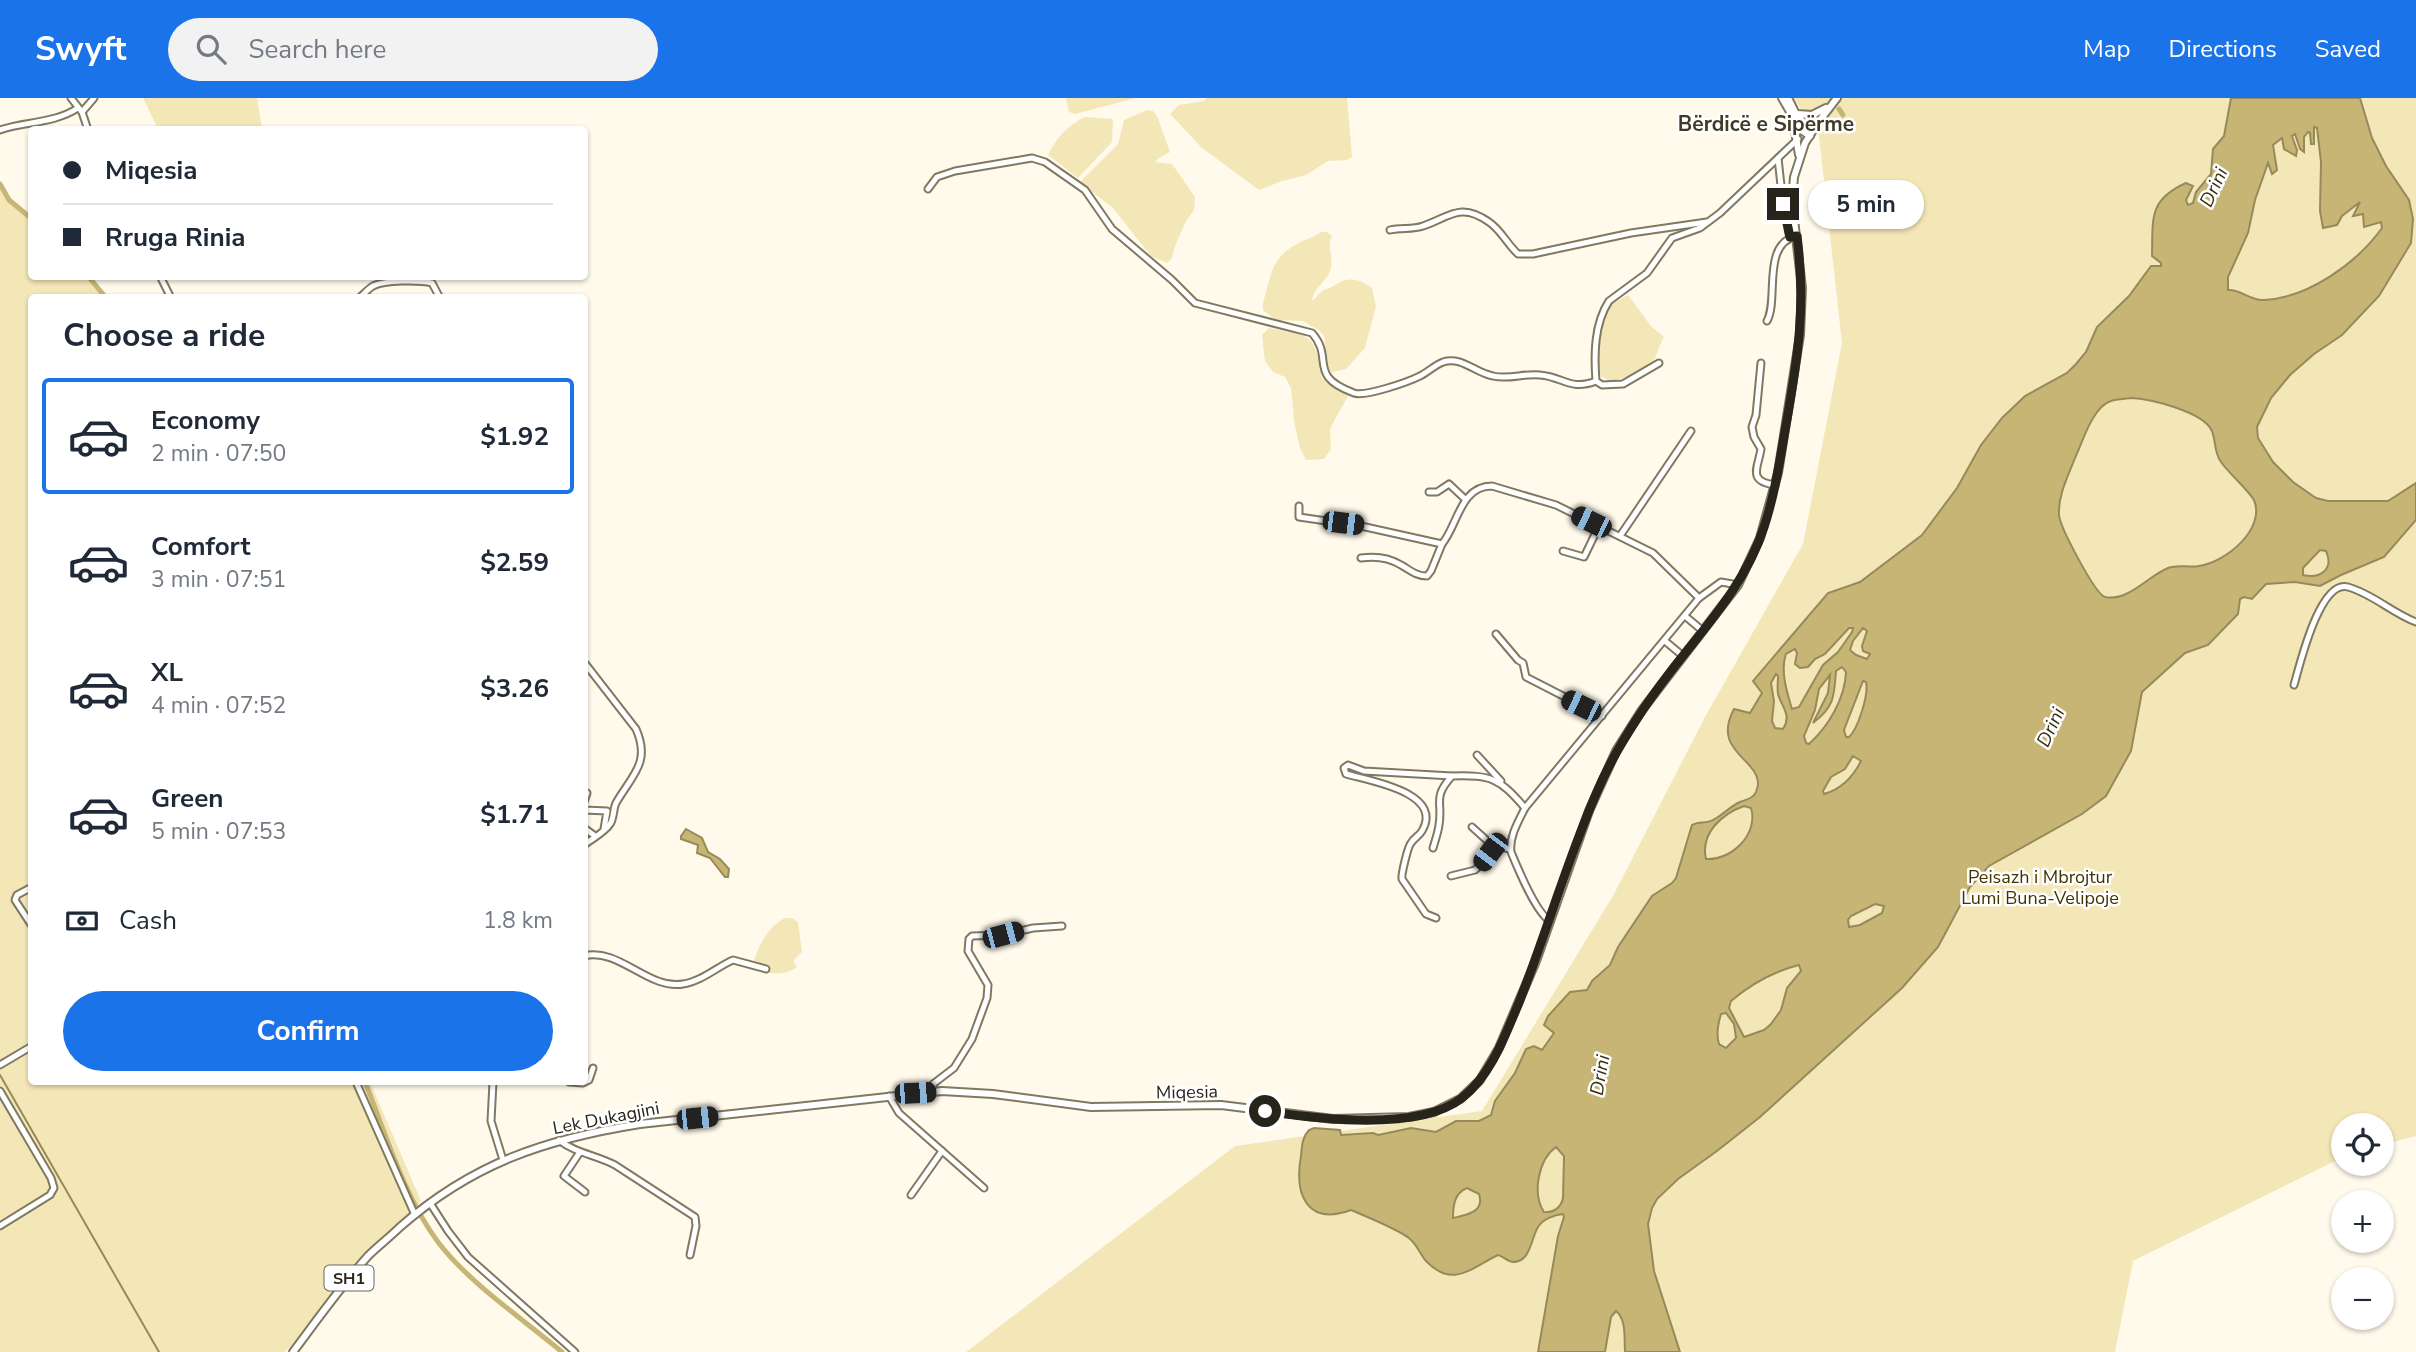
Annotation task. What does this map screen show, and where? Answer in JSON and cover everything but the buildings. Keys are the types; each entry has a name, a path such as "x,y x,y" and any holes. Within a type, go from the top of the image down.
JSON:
{"main road":[{"path":"1782,98 1811,134"},
{"path":"1788,98 1798,139 1798,161"},
{"name":"SH1","path":"1798,161 1811,134 1838,98"},
{"path":"1793,114 1812,116 1831,106"},
{"name":"Miqesia","path":"993,1094 1091,1108 1207,1104 1334,1119 1397,1118 1434,1112 1448,1106 1480,1080 1492,1062 1530,977 1588,811 1616,751 1642,709 1738,584 1760,538 1775,485 1802,323 1802,277 1793,237 1793,184 1798,161"},
{"name":"Lek Dukagjini","path":"428,1205 458,1184 503,1160 559,1140 598,1130 889,1096 933,1092 993,1094"},
{"name":"SH1","path":"293,1352 370,1254 428,1205"}],"street":[{"path":"71,98 80,110 86,126"},
{"path":"0,130 37,124 80,110 94,98"},
{"path":"1659,363 1623,384 1602,386 1596,381 1595,351 1600,316 1605,306 1647,273 1672,238 1700,228 1739,197 1798,139"},
{"path":"928,189 937,177 955,171 978,169 1020,159 1032,158 1045,162 1085,190 1112,229 1195,303 1312,333 1321,348 1325,376 1359,395 1411,380 1442,362 1453,361 1467,364 1489,376 1503,378 1540,374 1578,386 1596,381"},
{"path":"1767,321 1772,310 1770,294 1774,266 1782,244 1793,237 1783,204 1778,158"},
{"path":"1390,230 1421,227 1450,212 1464,212 1490,222 1518,254 1534,254 1631,233 1707,222"},
{"path":"364,294 374,285 382,283 424,281 435,286 438,294"},
{"path":"1761,363 1756,415 1752,428 1761,449 1756,472 1759,480 1775,485"},
{"path":"1620,536 1691,431"},
{"path":"1430,492 1437,492 1449,484 1465,499"},
{"path":"1361,558 1383,558 1420,576 1427,576 1465,499 1484,487 1492,486 1556,505 1657,555 1699,598"},
{"path":"1299,506 1299,517 1360,526 1442,544"},
{"path":"1563,551 1584,557 1599,526"},
{"path":"1550,921 1545,918 1510,849 1525,808 1699,598 1723,581 1738,584"},
{"path":"2294,685 2315,621 2324,601 2336,588 2349,587 2361,592 2416,622"},
{"path":"1685,616 1703,631"},
{"path":"1496,634 1522,663 1526,677 1602,716"},
{"path":"1665,641 1683,656"},
{"path":"588,668 628,717 643,746 640,764 617,803 611,822 588,842"},
{"path":"1477,755 1525,808"},
{"path":"1436,918 1426,914 1402,879 1409,846 1421,833 1426,822 1422,806 1410,794 1396,787 1346,774 1344,768 1348,765 1364,771 1491,778 1506,786"},
{"path":"1433,848 1440,822 1440,793 1452,776"},
{"path":"588,810 607,811 604,829"},
{"path":"1472,827 1497,848 1510,849"},
{"path":"588,831 595,836"},
{"path":"1451,876 1475,870 1497,848"},
{"path":"28,889 17,895 15,900 28,920"},
{"path":"933,1092 933,1084 954,1068 972,1039 988,991 985,977 968,951 969,939 978,935 1003,935 1033,928 1062,926"},
{"path":"588,955 598,953 674,985 689,983 733,960 766,970"},
{"path":"0,1065 28,1048"},
{"path":"588,1080 593,1068"},
{"path":"357,1085 415,1214"},
{"path":"493,1085 491,1121 503,1160"},
{"path":"0,1091 51,1178 54,1188 50,1195 0,1226"},
{"path":"889,1096 900,1113 984,1188"},
{"path":"559,1140 580,1152 615,1165 695,1217 696,1226 690,1255"},
{"path":"911,1195 942,1151"},
{"path":"580,1152 564,1177 585,1192"},
{"path":"428,1205 468,1257 575,1352"}],"green space":[{"path":"143,98 257,98 262,126 157,126"},
{"path":"1066,98 1136,98 1075,114 1069,112"},
{"path":"1207,98 1347,98 1352,157 1347,160 1328,161 1306,175 1259,190 1202,148 1170,114 1179,105 1204,101"},
{"name":"Peisazh i Mbrojtur Lumi Buna-Velipoje","path":"1793,98 2416,98 2416,1136 2394,1142 2394,1113 2331,1113 2331,1163 2133,1261 2115,1352 966,1352 1235,1146 1482,1111 1614,894 1705,717 1803,544 1842,343 1817,118 1813,110 1803,112"},
{"path":"1147,110 1153,111 1157,116 1170,152 1155,162 1172,164 1195,197 1194,210 1186,221 1172,258 1167,263 1151,256 1113,208 1080,182 1118,144 1124,120"},
{"path":"1085,117 1113,119 1112,142 1078,178 1048,155 1063,133"},
{"path":"0,189 28,217 28,280 92,280 107,294 28,294 28,1085 371,1085 421,1201 285,1352 0,1352"},
{"path":"1321,232 1332,236 1332,262 1328,275 1315,292 1312,301 1323,290 1345,280 1354,280 1372,288 1376,307 1365,348 1346,369 1329,373 1324,336 1320,331 1303,321 1276,320 1263,310 1270,277 1281,255"},
{"path":"1628,295 1651,326 1664,337 1655,358 1647,368 1610,381 1601,376 1599,370 1602,330 1609,305"},
{"path":"1269,328 1295,333 1309,340 1317,352 1322,378 1349,394 1332,425 1331,449 1324,459 1306,460 1300,448 1291,388 1285,377 1273,372 1265,361 1262,335"},
{"path":"785,918 798,922 802,952 793,961 797,967 780,973 762,972 754,960 756,954 770,930"}],"water":[{"name":"Drini","path":"2231,98 2360,98 2372,138 2386,166 2409,200 2413,219 2411,243 2379,296 2342,335 2290,375 2271,398 2257,427 2258,438 2273,462 2293,482 2316,498 2328,501 2388,501 2416,483 2416,520 2384,557 2320,586 2295,582 2266,584 2252,599 2240,599 2238,614 2208,645 2185,653 2142,692 2131,751 2106,796 2082,814 1989,866 1970,887 1938,947 1902,988 1760,1117 1678,1179 1657,1199 1648,1224 1654,1271 1680,1352 1625,1352 1623,1324 1616,1311 1611,1317 1605,1352 1538,1352 1563,1214 1540,1224 1530,1249 1519,1261 1511,1262 1498,1255 1454,1275 1436,1269 1426,1261 1410,1239 1382,1223 1351,1210 1324,1214 1314,1210 1302,1194 1299,1170 1302,1145 1309,1130 1340,1130 1341,1135 1378,1135 1411,1128 1436,1132 1456,1121 1479,1121 1491,1115 1495,1101 1515,1073 1526,1049 1534,1046 1542,1050 1554,1033 1544,1025 1548,1016 1570,992 1587,990 1592,981 1610,965 1618,947 1652,896 1676,878 1692,825 1713,820 1756,793 1756,776 1732,745 1728,735 1728,724 1734,709 1750,713 1762,693 1753,681 1828,593 1860,582 1922,535 1957,488 1981,445 2002,418 2025,396 2067,373 2086,352 2097,327 2129,296 2151,266 2161,266 2152,256 2155,212 2165,196 2186,183 2193,186 2186,200 2188,205 2193,203 2196,192 2211,174 2213,149 2224,136","holes":["2314,127 2317,128 2323,228 2337,225 2342,216 2360,202 2353,216 2363,214 2364,227 2381,222 2382,228 2345,266 2314,286 2297,293 2259,300 2228,290 2228,277 2248,233 2255,200 2268,163 2272,174 2277,170 2273,145 2282,138 2284,149 2296,156 2297,150 2292,136 2295,134 2300,149 2304,152 2304,137 2310,133 2311,144 2314,144","2132,398 2164,404 2188,412 2207,424 2212,431 2219,458 2254,500 2256,511 2249,533 2221,558 2199,566 2168,568 2130,592 2113,598 2100,593 2086,573 2059,515 2062,493 2085,435 2099,410 2113,400","2320,550 2326,551 2327,568 2320,574 2303,575 2303,568","1849,628 1853,628 1838,652 1823,665 1799,707 1792,709 1784,674 1786,654 1795,649 1795,664 1800,668 1808,667 1815,659 1825,654","1863,628 1867,631 1863,651 1870,654 1867,659 1850,650","1842,667 1846,672 1845,682 1835,711 1816,737 1809,744 1806,743 1804,736 1815,710 1819,689 1830,675 1828,693 1813,723 1826,711 1835,687 1836,671","1776,674 1778,694 1787,720 1783,729 1775,728 1772,721 1774,701 1771,683","1863,681 1867,687 1864,703 1856,727 1849,737 1846,737 1844,730","1853,756 1861,761 1842,786 1824,794 1831,777 1845,769","1744,806 1751,808 1751,827 1741,844 1725,856 1706,859 1706,841 1721,819","1875,904 1884,906 1882,913 1860,925 1849,927 1848,920 1851,916","1799,965 1801,971 1787,988 1781,1010 1771,1024 1764,1030 1744,1037 1729,1008 1731,1001 1772,975","1726,1013 1734,1024 1736,1038 1726,1048 1719,1044 1721,1014","1556,1147 1564,1156 1563,1198 1558,1207 1550,1212 1544,1212 1538,1196 1541,1169","1467,1188 1479,1194 1479,1205 1474,1212 1453,1218 1457,1197"]},
{"path":"686,829 702,838 708,852 720,859 729,869 728,877 725,877 710,858 697,853 698,845 681,839"}],"waterway":[{"path":"1839,109 1843,115"},
{"path":"0,184 9,200 28,216"},
{"path":"91,280 103,294"},
{"path":"0,1075 159,1352"},
{"path":"366,1085 405,1185 438,1242 480,1286 562,1352"}],"district":[{"name":"Bërdicë e Sipërme","path":"1766,124"}],"route":[{"path":"1265,1111 1334,1119 1384,1119 1423,1115 1460,1099 1480,1080 1492,1062 1530,977 1588,811 1616,751 1642,709 1738,584 1764,526 1778,472 1802,323 1801,266 1797,236 1790,237 1783,204"}]}
